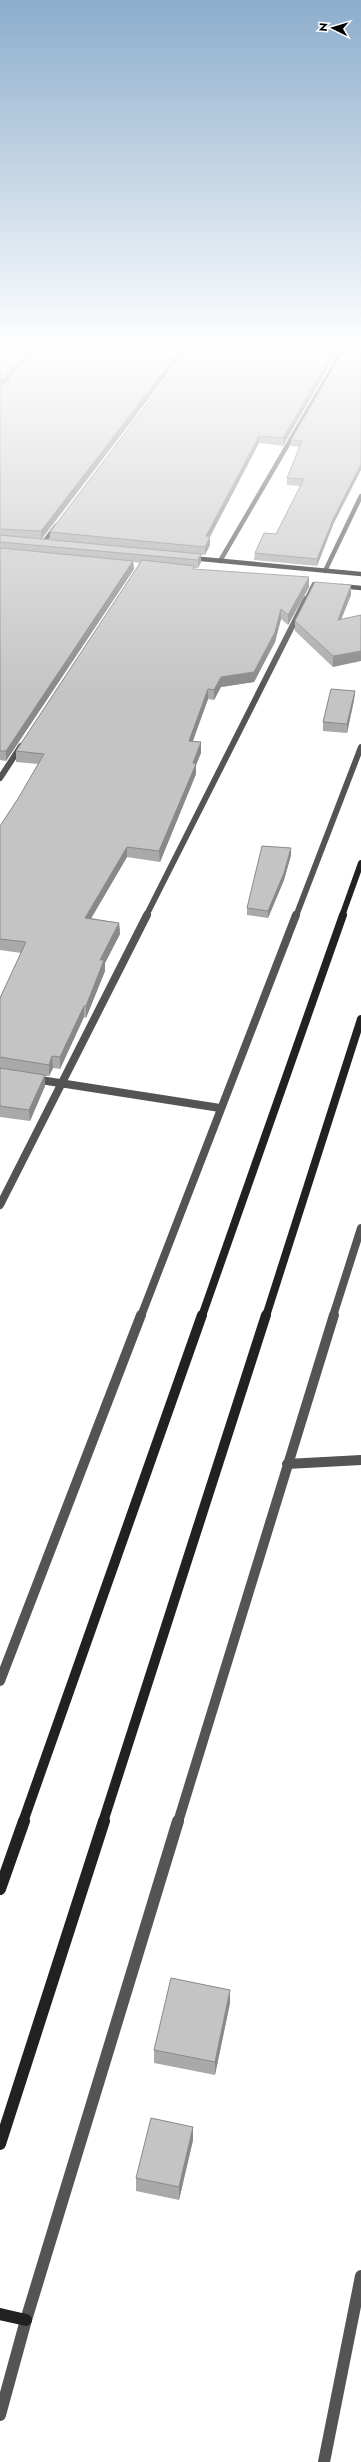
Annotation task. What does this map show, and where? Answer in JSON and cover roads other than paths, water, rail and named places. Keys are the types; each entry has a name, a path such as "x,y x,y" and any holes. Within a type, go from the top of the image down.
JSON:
{"main road":[{"path":"36,542 51,544"},
{"path":"181,557 361,574"},
{"path":"306,583 321,584"},
{"path":"337,586 361,588"},
{"path":"0,1889 361,863"},
{"path":"0,2144 361,1019"},
{"path":"0,2314 26,2320"}],"street":[{"path":"220,561 276,465"},
{"path":"325,571 361,496"},
{"path":"43,543 62,518"},
{"path":"0,1205 314,584"},
{"path":"0,778 26,738"},
{"path":"0,1681 220,1108 361,747"},
{"path":"23,1078 220,1108"},
{"path":"0,2415 26,2320 287,1464 361,1228"},
{"path":"287,1464 361,1460"},
{"path":"324,2462 361,2276"}]}
